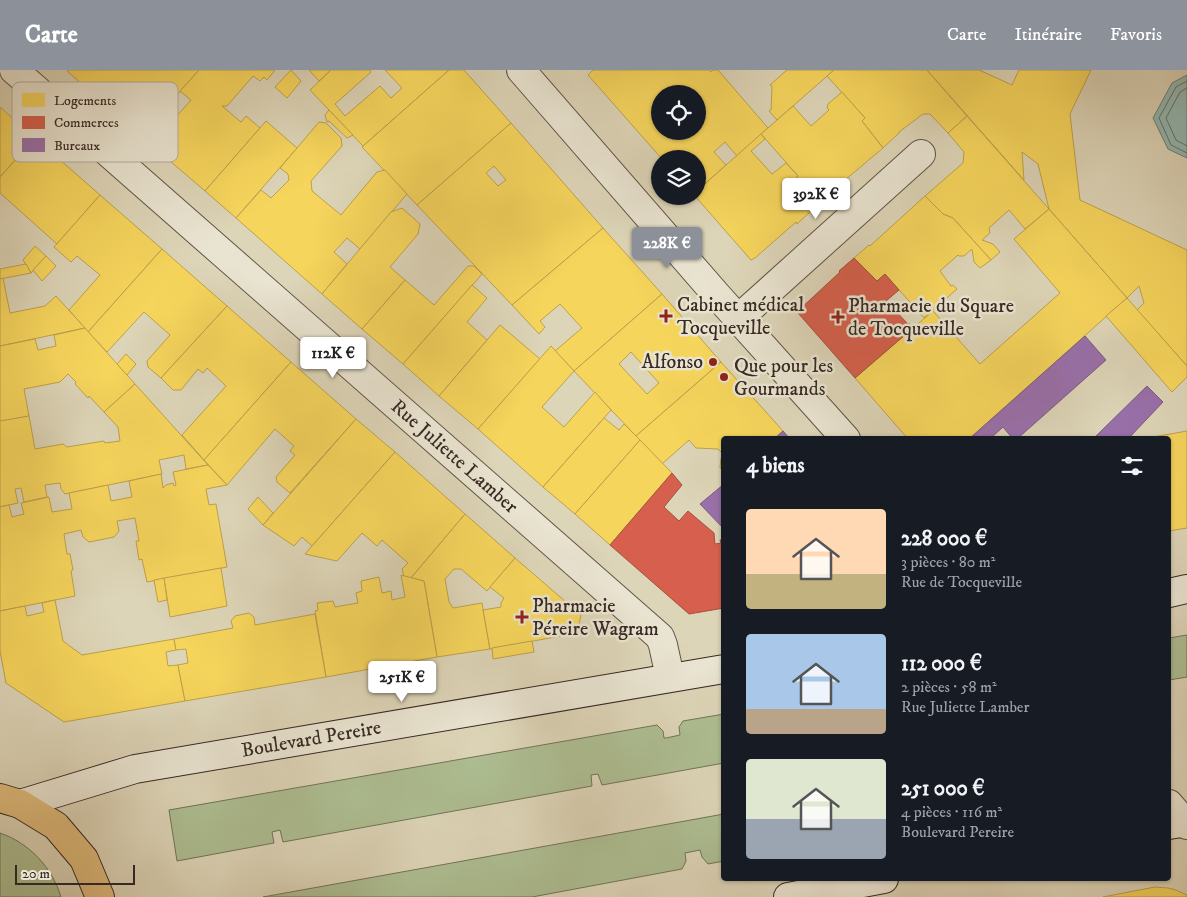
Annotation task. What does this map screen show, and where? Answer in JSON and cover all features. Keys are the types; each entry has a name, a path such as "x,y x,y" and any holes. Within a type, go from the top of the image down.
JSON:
{"main road":[{"path":"10,801 56,826 84,859 100,897"}],"street":[{"name":"Rue Juliette Lamber","path":"14,70 28,82"},
{"path":"521,70 715,293 843,436"},
{"path":"739,318 921,154"},
{"name":"Rue Juliette Lamber","path":"119,162 660,637 670,678"},
{"path":"1171,592 1187,589"},
{"name":"Boulevard Pereire","path":"10,801 135,770 721,670"},
{"path":"788,897 873,881"}],"green space":[{"path":"1187,635 1187,677 1171,680 1171,638"},
{"path":"721,715 721,764 602,785 598,774 591,775 592,786 283,842 280,830 272,832 274,843 177,861 169,810 657,725 663,731 664,738 666,738 680,735 679,727 683,721"},
{"path":"721,815 721,862 708,864 702,857 700,850 685,853 686,861 682,869 532,897 263,897"},
{"path":"0,833 11,837 38,858 52,876 61,897 0,897"}],"water":[{"path":"1187,75 1187,158 1168,149 1153,118 1172,83"}],"building: Logements":[{"path":"199,70 178,94 178,82 80,82 67,71"},
{"path":"199,70 275,70 267,80 264,77 260,81 253,76 227,106 222,106 241,122 246,116 260,128 205,191 171,162 178,162 178,115 191,100 180,91"},
{"path":"291,70 301,81 287,98 275,87"},
{"path":"309,70 331,70 319,81"},
{"path":"331,70 370,70 371,72 335,104 345,116 380,86 391,98 402,88 385,70 449,70 363,146 310,90"},
{"path":"449,70 464,70 511,123 417,205 362,147"},
{"path":"593,70 710,70 711,72 718,70 768,128 737,156 725,142 714,152 726,165 706,183 706,150 654,150 588,75"},
{"path":"787,70 834,70 777,120 769,111 771,110 772,86 770,85"},
{"path":"834,70 927,70 967,116 948,133 930,114 923,114 899,132 883,148 862,121 865,118 827,76"},
{"path":"927,70 979,70 1012,85 1019,70 1091,70 1070,114 1080,200 1187,250 1187,366 1137,310 1144,303 1139,286 1127,298 1049,209 1038,164 1022,152 1024,180"},
{"path":"842,92 865,118 862,121 883,148 812,210 791,184 798,176 761,134 793,106 811,126 829,110 827,108 828,104"},
{"path":"0,107 12,118 13,162 0,177"},
{"path":"329,110 353,135 347,138 329,121 327,122 325,115"},
{"path":"967,116 1049,209 1025,229 1009,210 989,228 990,233 982,240 993,244 1000,252 991,260 953,218 943,214 925,196 963,163 964,152 948,133"},
{"path":"266,121 297,148 236,218 205,191"},
{"path":"319,122 326,123 341,138 342,146 311,181 312,191 341,215 377,172 385,170 407,194 360,249 347,238 334,252 347,264 322,294 236,218 261,190 271,198 289,180 288,174 280,168"},
{"path":"511,123 603,228 512,305 417,205","holes":["494,166 506,180 498,186 486,173"]},
{"path":"761,134 765,139 751,151 772,174 786,163 798,176 791,184 812,210 751,260 703,205 706,205 706,183"},
{"path":"13,162 62,162 100,195 57,244 0,193 0,177"},
{"path":"100,195 162,249 88,332 69,310 100,275 77,256 71,262 54,247"},
{"path":"925,196 943,214 953,218 991,260 980,268 974,262 972,249 964,256 958,255 940,271 951,286 953,285 957,289 924,318 885,274 877,281 854,258"},
{"path":"402,208 420,224 418,234 390,267 405,280 362,329 322,294 391,212"},
{"path":"1049,209 1127,298 972,436 905,436 855,378 933,311 980,364 1060,293 1014,239"},
{"path":"603,228 662,294 574,371 555,351 582,328 560,304 540,321 545,327 539,334 512,305"},
{"path":"35,246 46,256 31,273 23,260"},
{"path":"162,249 227,306 161,378 148,367 147,361 170,335 144,312 107,352 88,332"},
{"path":"46,256 56,266 42,281 33,270"},
{"path":"26,264 31,273 0,279 0,269"},
{"path":"468,266 474,266 482,274 403,364 362,329 405,280 434,305"},
{"path":"3,278 10,313 45,306 56,296 85,328 0,346 0,279"},
{"path":"472,285 487,298 467,322 487,340 439,396 403,364"},
{"path":"662,294 721,362 636,436 574,371","holes":["631,352 659,383 647,394 619,364"]},
{"path":"1127,298 1187,366 1187,377 1172,392 1106,316"},
{"path":"227,306 291,362 204,460 182,435 226,386 207,368 203,373 198,369 181,390 173,390 161,378"},
{"path":"500,325 540,359 478,429 439,396"},
{"path":"85,328 135,384 104,412 89,396 88,398 68,374 60,382 24,389 29,416 0,422 0,346 35,339 38,350 56,346 54,335"},
{"path":"551,346 574,371 542,407 564,427 595,392 611,410 543,487 478,429"},
{"path":"126,354 136,364 127,375 117,364"},
{"path":"291,362 356,419 290,493 277,482 276,477 295,455 290,451 294,446 275,429 227,485 204,460"},
{"path":"721,362 783,431 777,436 721,436 721,452 718,449 696,448 689,440 662,464 636,436"},
{"path":"135,384 208,465 186,469 184,455 159,460 162,474 65,494 61,489 60,483 45,485 47,497 24,502 21,488 15,489 18,503 0,507 0,421 29,416 35,449 63,444 67,447 104,441 105,443 120,441 118,427 104,412"},
{"path":"604,418 619,430 624,424 640,440 575,514 543,487"},
{"path":"356,419 395,452 312,546 302,537 294,546 263,525"},
{"path":"1187,431 1187,528 1171,531 1171,436 1159,436"},
{"path":"640,440 672,473 610,545 575,514"},
{"path":"395,452 465,514 411,578 404,577 402,569 408,563 382,540 377,546 362,533 337,561 305,554"},
{"path":"208,465 227,485 206,489 209,505 216,504 227,567 147,582 142,559 139,560 136,541 139,541 135,518 117,521 119,531 114,537 89,542 83,537 81,530 64,534 67,554 70,554 73,570 71,571 75,596 0,611 0,507 9,505 12,517 24,514 21,503 49,497 52,512 72,509 69,493 108,485 111,501 132,497 129,481 161,474 163,488 173,483 174,486 176,485 173,472"},
{"path":"258,497 273,513 263,525 248,509"},
{"path":"465,514 515,558 487,591 461,569 454,569 445,579 449,602 453,608 482,603 490,649 437,657 424,581 411,578"},
{"path":"515,558 581,615 577,633 490,649 483,610 501,607 504,598 490,587"},
{"path":"221,568 227,606 170,617 164,578"},
{"path":"401,575 424,581 437,657 326,677 315,611 318,610 317,603 333,601 335,607 358,603 356,593 362,591 361,581 379,577 382,593 391,591 392,600 405,597"},
{"path":"164,578 167,600 158,602 154,580"},
{"path":"55,600 63,641 82,655 174,639 176,650 166,652 168,666 178,665 185,701 64,722 6,683 0,651 0,611 25,606 27,616 44,612 42,603"},
{"path":"249,613 254,617 255,625 315,614 326,677 185,701 178,665 188,663 186,649 176,650 174,639 233,628 231,621 235,616"},
{"path":"532,641 534,652 493,659 492,648"},
{"path":"1155,887 1176,890 1187,895 1187,897 1103,897"}],"building: Commerces":[{"path":"854,258 877,281 885,274 899,290 886,301 913,328 855,378 798,313"},
{"path":"672,473 682,485 664,507 679,521 688,511 714,533 715,544 721,543 721,609 689,614 610,545"}],"building: Bureaux":[{"path":"1085,336 1106,360 1020,436 1010,436 1003,427 993,436 972,436"},
{"path":"1147,386 1163,402 1131,436 1096,436"},
{"path":"783,431 787,436 777,436"},
{"path":"721,486 721,526 700,504"}],"place":[{"name":"Cabinet médical Tocqueville","path":"666,316"},
{"name":"Pharmacie du Square de Tocqueville","path":"838,317"},
{"name":"Alfonso","path":"713,362"},
{"name":"Que pour les Gourmands","path":"724,377"},
{"name":"Pharmacie Péreire Wagram","path":"522,617"}]}
